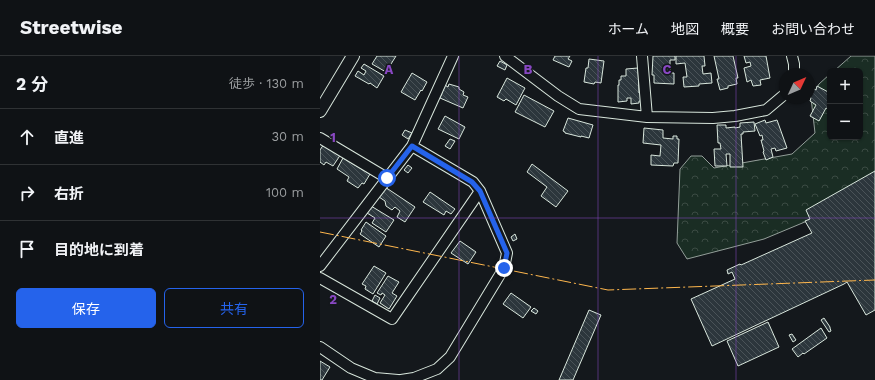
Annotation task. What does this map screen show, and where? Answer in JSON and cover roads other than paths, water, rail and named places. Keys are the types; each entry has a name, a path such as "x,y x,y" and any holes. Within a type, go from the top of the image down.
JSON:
{"street":[{"path":"320,111 354,56"},
{"path":"320,266 412,146 453,56"},
{"path":"505,56 558,96 579,109 647,116 699,118 736,116 766,110 779,99"},
{"path":"642,56 647,116"},
{"path":"792,56 794,68"},
{"path":"320,138 387,178"},
{"path":"320,347 351,368 375,378 399,380 414,378 437,369 450,357 504,268 507,253 480,191 472,182 412,146"},
{"path":"320,278 392,319 480,191"}]}
